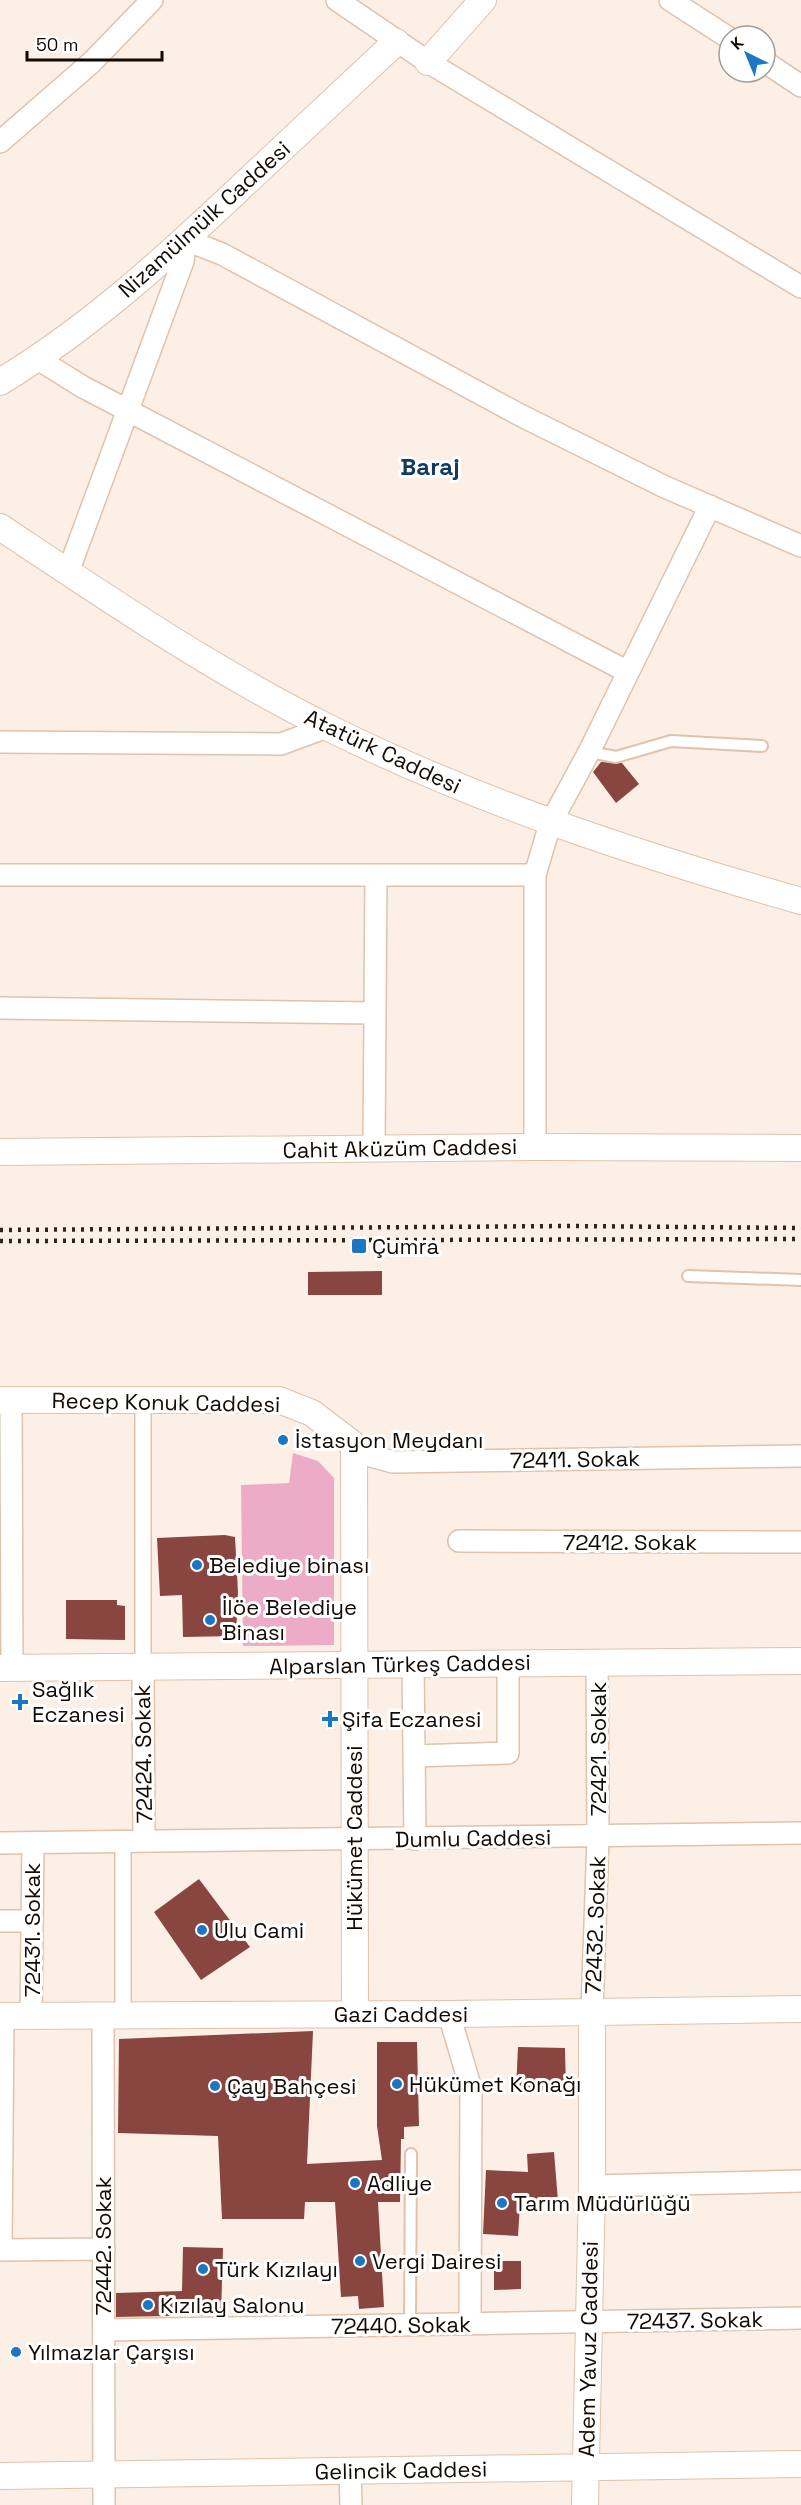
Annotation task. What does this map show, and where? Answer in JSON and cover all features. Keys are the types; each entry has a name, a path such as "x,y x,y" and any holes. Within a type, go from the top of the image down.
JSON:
{"street":[{"path":"0,142 92,62 152,0"},
{"path":"337,0 428,62 801,286"},
{"path":"428,62 483,0"},
{"path":"670,0 717,30"},
{"name":"Nizamülmülk Caddesi","path":"0,382 38,359 95,318 186,240 396,42"},
{"path":"777,70 801,86"},
{"path":"68,572 183,261 186,240 222,254 520,415 710,506 801,546"},
{"path":"38,359 127,410 628,672"},
{"path":"535,1147 535,875 550,824 589,752 710,506"},
{"name":"Atatürk Caddesi","path":"0,527 178,643 327,728 444,781 550,824 801,901"},
{"path":"0,741 280,744 327,728"},
{"path":"0,875 535,875"},
{"path":"374,1148 376,875"},
{"path":"0,1008 375,1012"},
{"name":"Cahit Aküzüm Caddesi","path":"0,1152 535,1147 801,1148"},
{"path":"6,1400 6,1668"},
{"name":"Recep Konuk Caddesi","path":"6,1400 279,1400 312,1413 354,1445"},
{"path":"143,1400 143,1667"},
{"name":"72411. Sokak","path":"354,1445 367,1455 393,1462 801,1456"},
{"name":"Hükümet Caddesi","path":"354,1445 355,2014"},
{"name":"72412. Sokak","path":"459,1542 801,1542"},
{"name":"Alparslan Türkeş Caddesi","path":"6,1668 801,1661"},
{"name":"72421. Sokak","path":"597,1662 598,1837"},
{"path":"414,1756 508,1753 508,1663"},
{"path":"413,1664 415,1839"},
{"name":"72424. Sokak","path":"143,1667 144,1841"},
{"name":"Dumlu Caddesi","path":"0,1843 801,1833"},
{"name":"72432. Sokak","path":"592,2012 598,1837"},
{"path":"113,2016 123,1841"},
{"name":"72431. Sokak","path":"32,2017 33,1843"},
{"path":"0,1921 32,1921"},
{"name":"Gazi Caddesi","path":"3,2016 449,2014 801,2009"},
{"name":"Adem Yavuz Caddesi","path":"585,2505 592,2186 592,2012"},
{"path":"449,2014 471,2089 470,2323"},
{"path":"3,2016 2,2250 104,2248"},
{"name":"72442. Sokak","path":"104,2505 104,2248 113,2016"},
{"path":"592,2186 801,2181"},
{"name":"72437. Sokak","path":"590,2322 801,2318"},
{"name":"72440. Sokak","path":"104,2330 590,2322"},
{"name":"Gelincik Caddesi","path":"0,2476 801,2464"},
{"path":"350,2471 351,2505"}],"lane":[{"path":"589,752 616,756 671,741 762,746"},
{"path":"688,1276 801,1280"},
{"path":"410,2324 411,2154"}],"shaded area":[{"path":"293,1453 318,1461 334,1478 334,1645 243,1646 241,1485 289,1483"}],"building":[{"path":"601,762 622,763 639,784 616,803 593,772"},
{"name":"Çumra","path":"382,1271 382,1295 308,1295 308,1272"},
{"name":"Belediye binası","path":"225,1535 235,1537 238,1592 236,1636 183,1637 182,1595 160,1596 157,1538"},
{"path":"66,1600 117,1600 117,1605 125,1606 125,1640 66,1639"},
{"name":"Ulu Cami","path":"199,1879 250,1947 201,1980 154,1912"},
{"name":"Çay Bahçesi","path":"313,2031 307,2164 382,2160 377,2126 377,2042 417,2042 419,2126 404,2127 404,2139 401,2139 400,2202 378,2202 384,2307 359,2309 358,2296 341,2297 335,2202 305,2202 304,2219 222,2219 218,2136 118,2133 119,2039"},
{"path":"518,2047 565,2048 566,2091 516,2090"},
{"path":"554,2152 558,2201 520,2204 518,2236 483,2234 486,2170 528,2172 527,2154"},
{"name":"Türk Kızılayı","path":"183,2247 223,2248 221,2315 116,2317 116,2293 182,2291"},
{"path":"494,2261 521,2261 521,2289 494,2290"}],"railway":[{"path":"0,1230 569,1226 801,1228"},
{"path":"0,1241 801,1239"}],"place":[{"name":"Çumra","path":"359,1246"},
{"name":"İstasyon Meydanı","path":"283,1440"},
{"name":"Belediye binası","path":"197,1565"},
{"name":"İlöe Belediye Binası","path":"210,1620"},
{"name":"Sağlık Eczanesi","path":"20,1702"},
{"name":"Şifa Eczanesi","path":"330,1719"},
{"name":"Ulu Cami","path":"202,1930"},
{"name":"Hükümet Konağı","path":"397,2084"},
{"name":"Çay Bahçesi","path":"215,2086"},
{"name":"Adliye","path":"355,2183"},
{"name":"Tarım Müdürlüğü","path":"502,2203"},
{"name":"Vergi Dairesi","path":"360,2261"},
{"name":"Türk Kızılayı","path":"203,2269"},
{"name":"Kızılay Salonu","path":"148,2305"},
{"name":"Yılmazlar Çarşısı","path":"16,2352"}],"district":[{"name":"Baraj","path":"430,467"}]}
